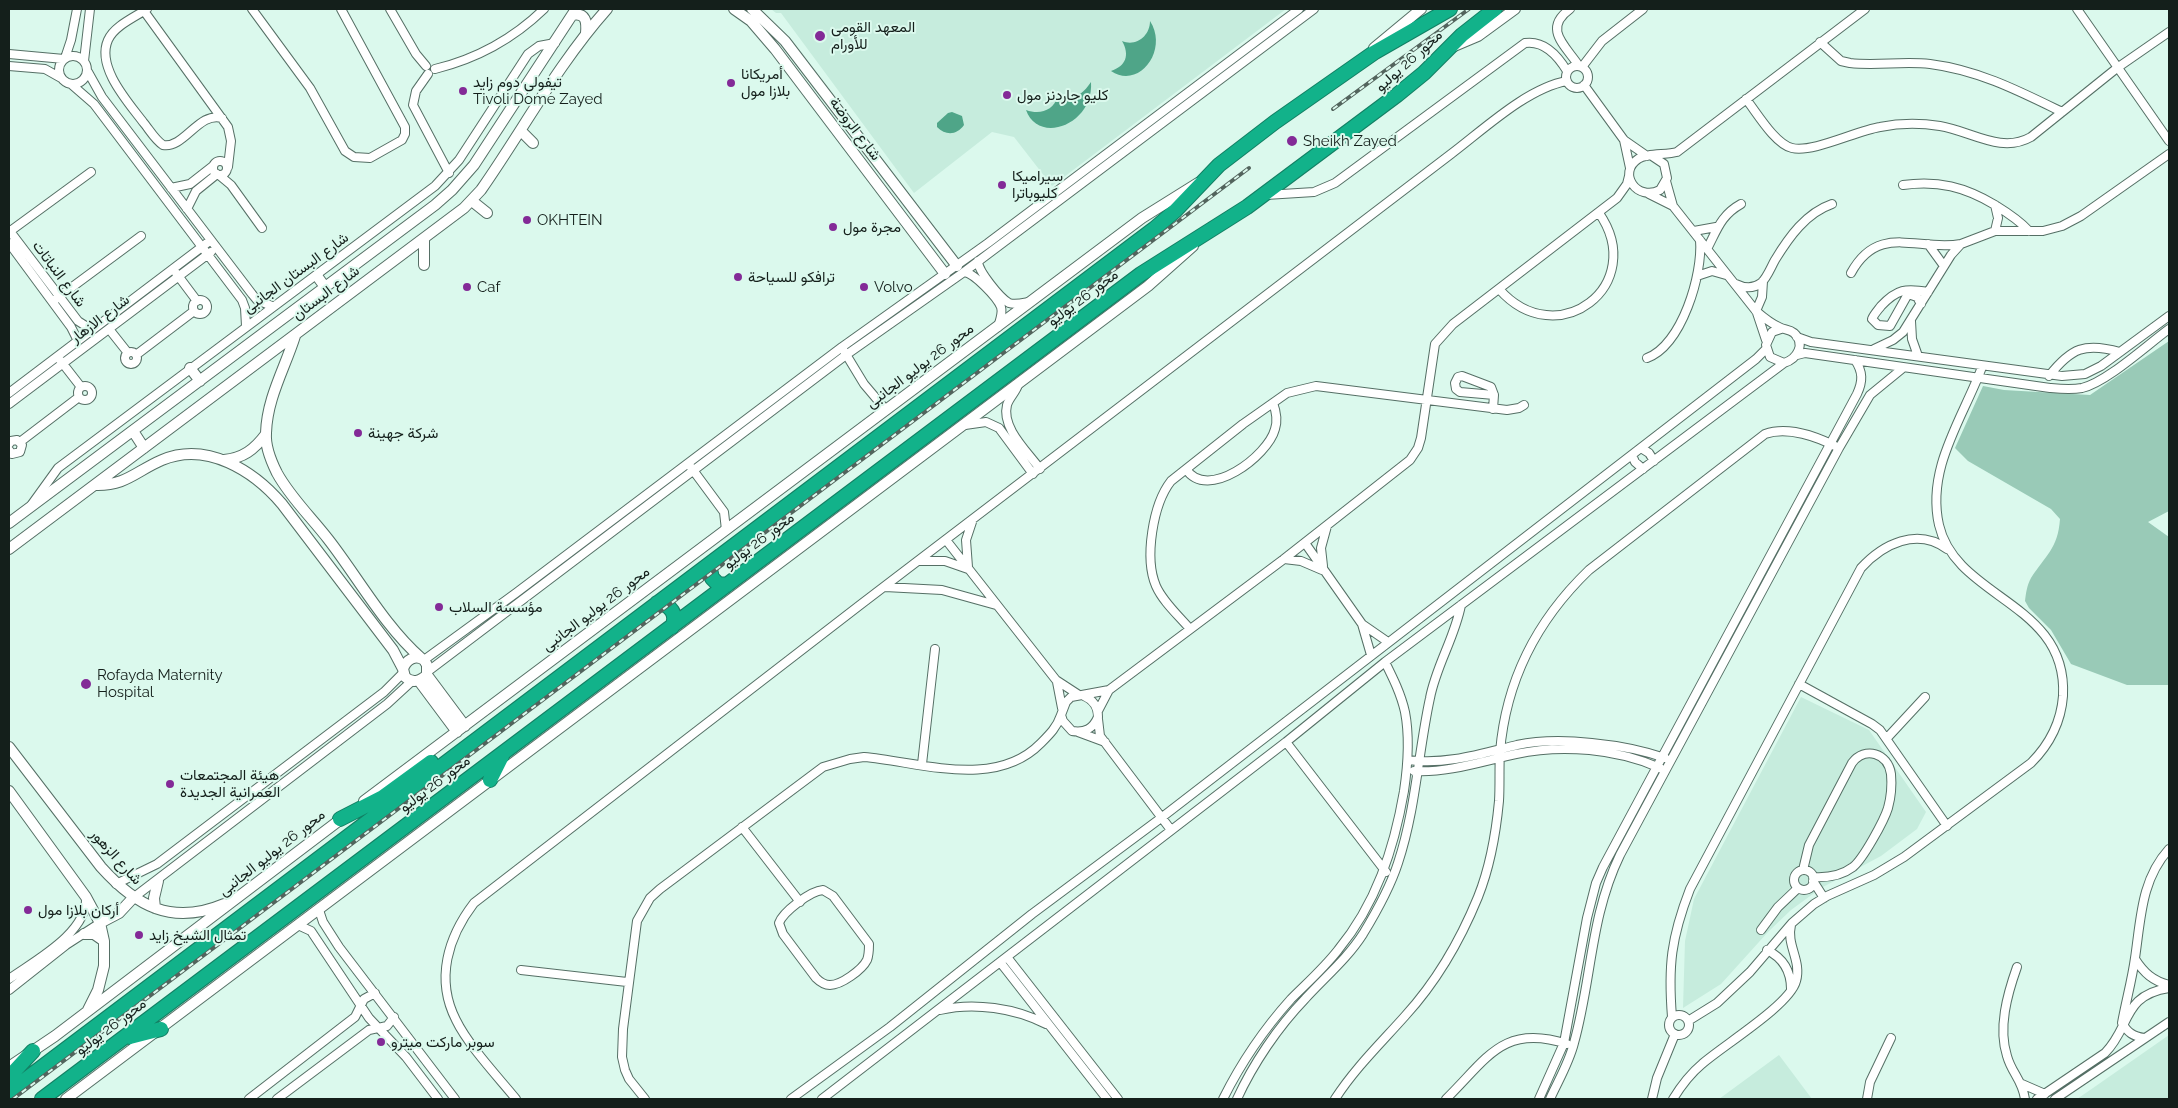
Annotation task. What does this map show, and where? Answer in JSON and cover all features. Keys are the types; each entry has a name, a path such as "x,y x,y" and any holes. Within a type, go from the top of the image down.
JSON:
{"highway":[{"name":"محور 26 يوليو","path":"9,1092 1154,230 1180,206 1203,180 1244,145 1359,62 1450,9"},
{"name":"محور 26 يوليو","path":"42,1099 1141,274 1200,238 1262,196 1397,95 1424,73 1469,28 1495,9"},
{"path":"710,565 712,578 718,584 727,585"},
{"path":"657,603 671,608 675,618 672,627"},
{"path":"340,819 383,797 439,757 468,746"},
{"path":"490,780 504,752"},
{"path":"122,1039 161,1029"},
{"path":"9,1077 34,1051"}],"main road":[{"name":"شارع البستان","path":"9,549 424,239 472,201 586,33 607,9"},
{"name":"شارع الروضة","path":"734,9 751,21 776,49 946,274"},
{"name":"شارع الروضة","path":"752,9 785,41 958,265"},
{"path":"1359,62 1421,9"},
{"path":"1449,48 1472,39 1515,9"},
{"name":"شارع البستان","path":"9,524 435,205 459,182 479,158 574,12"},
{"path":"574,12 586,20 586,33"},
{"path":"521,130 533,143"},
{"name":"محور 26 يوليو الجانبى","path":"9,1067 87,1013 340,819 1029,302 1153,210 1203,180"},
{"path":"472,201 487,214"},
{"path":"66,1099 1162,275 1200,238"},
{"path":"424,239 424,265"},
{"path":"946,274 947,265 958,265"},
{"path":"317,276 325,287"},
{"path":"295,335 288,360 272,396 266,434 268,451 278,474 403,641 422,659 421,677 461,729"},
{"path":"190,368 200,380"},
{"path":"133,431 144,448"},
{"path":"224,460 243,456 258,444 266,434"},
{"path":"95,485 109,486 120,483 161,460 179,455 203,455 224,460 258,479 270,490 316,548 393,650 408,680 421,677"},
{"path":"316,548 328,539"},
{"path":"346,588 358,580"},
{"path":"393,650 403,641"},
{"path":"403,671 409,660 422,659"},
{"name":"شارع الزهور","path":"9,747 91,855 116,884 133,898 171,913 190,913 207,910 239,897"},
{"path":"9,791 86,897 100,923 104,941 105,960 102,978 87,1013"},
{"path":"155,908 154,898 158,881"},
{"path":"100,923 119,913 133,898"},
{"path":"84,934 94,934 104,941"}],"street":[{"path":"61,78 59,68 73,31 77,9"},
{"path":"90,9 84,61 102,97 252,294 257,300 272,306"},
{"path":"252,9 310,88 345,151 354,157 370,158 402,140 405,134 405,127 341,9"},
{"path":"390,9 416,54 429,70"},
{"path":"449,172 413,105 416,91 429,70 464,60 493,48 524,27 544,9"},
{"path":"958,265 978,261 1064,197 1217,77 1299,9"},
{"path":"422,659 516,593 842,347 946,274 1059,189 1314,9"},
{"path":"1262,196 1314,192 1336,183 1524,43 1536,43 1546,47 1562,62 1567,71 1567,81 1575,88 1584,85 1588,80 1588,74 1560,40 1557,31 1558,21 1570,9"},
{"path":"1567,71 1572,67 1580,66 1602,41 1643,9"},
{"path":"645,1099 629,1079 622,1057 622,1029 637,921 650,898 823,767 836,762 864,757 966,770 985,770 1004,766 1036,748 1050,735 1071,697 1109,690 1305,543 1410,460 1418,448 1421,438 1432,355 1438,339 1453,324 1617,198 1627,184 1630,172 1637,159 1677,152 1865,9"},
{"path":"2077,9 2169,141"},
{"path":"222,118 210,117 174,144 163,145 118,88 110,74 106,58 108,40 114,31 145,10 222,118 230,131 228,168 231,185"},
{"path":"1746,99 1779,142 1786,146 1802,149 1880,127 1913,124 1955,129 1997,144 2018,143 2031,137 2117,68 2169,32"},
{"path":"1820,42 1841,61 1850,63 1913,63 1964,70 2002,83 2062,112"},
{"name":"شارع البستان الجانبى","path":"29,508 58,468 272,306 317,276 428,192 449,172 528,54 539,46 555,43"},
{"path":"9,54 64,59 75,56 84,61"},
{"path":"9,66 45,69 71,84 94,104 242,300 246,326"},
{"path":"71,84 82,82 88,72"},
{"path":"516,1099 464,1034 456,1020 449,1000 446,979 447,958 452,938 462,919 474,903 885,586 1532,94 1548,85 1567,81"},
{"path":"1584,85 1624,140 1664,164 1673,206"},
{"path":"210,117 212,105"},
{"path":"1624,140 1633,186 1673,206 1756,311 1781,328 1790,330 1806,341 2049,376 2085,374 2101,366 2169,316"},
{"path":"171,188 190,184 229,151"},
{"path":"1617,198 1631,193 1660,190 1677,152"},
{"path":"1851,272 1858,259 1867,251 1879,245 1903,241 1948,246 1961,244 1995,231 2029,231 2056,228 2069,223 2169,154"},
{"path":"216,163 223,162 228,168"},
{"path":"216,163 218,175 231,185 262,228"},
{"path":"187,209 196,191 218,175 225,174 228,168"},
{"path":"9,231 91,172"},
{"path":"1902,185 1927,182 1947,184 1975,193 2016,218 2029,231"},
{"path":"1059,189 1064,197"},
{"path":"1707,249 1716,228 1726,214 1740,204"},
{"path":"1784,362 1774,360 1766,349 1766,340 1756,311 1762,297 1763,281 1801,225 1817,211 1832,204"},
{"path":"1995,205 1998,218 1995,231"},
{"path":"1499,289 1519,307 1544,316 1571,313 1588,304 1603,289 1610,277 1614,264 1612,237 1599,213"},
{"path":"1694,232 1716,228"},
{"name":"شارع النباتات","path":"9,231 56,299 78,341"},
{"path":"56,299 140,236"},
{"path":"1648,358 1662,350 1686,310 1697,276 1700,258 1700,239"},
{"name":"شارع الازهار","path":"9,393 211,240"},
{"name":"شارع النباتات","path":"9,243 56,299 82,325 92,330"},
{"path":"1928,244 1944,266"},
{"path":"1870,350 1893,340 1911,322 1944,266 1961,244"},
{"name":"شارع الازهار","path":"9,404 217,248"},
{"path":"978,261 981,272 1006,301 1013,304 1029,302"},
{"path":"958,265 974,275 1000,305 1002,312 998,327"},
{"path":"173,269 197,301 204,302 208,308 206,312 200,315 194,311"},
{"path":"1697,276 1712,271 1728,275"},
{"path":"133,898 158,881 296,772 599,541 846,355 946,274"},
{"path":"1735,284 1750,288 1763,281"},
{"path":"1908,292 1892,324 1883,326 1874,323 1874,315 1891,295 1896,292 1908,292 1928,292"},
{"path":"1908,292 1917,297 1921,304"},
{"path":"194,311 193,307 197,301"},
{"path":"109,329 132,354 194,311"},
{"path":"1911,322 1912,339 1918,356"},
{"path":"1766,340 1772,332 1781,328"},
{"path":"1797,355 1805,353 2061,389 2083,388 2103,378 2169,329"},
{"path":"822,1099 1286,742 1385,662 1654,461 1768,373 1784,362 1793,359 1797,355 1800,346 1797,336"},
{"path":"842,347 864,384 886,410"},
{"path":"2049,376 2066,355 2081,349 2101,348 2120,352"},
{"path":"791,1099 875,1038 1025,920 1161,818 1756,359 1766,349"},
{"path":"57,356 81,388"},
{"path":"1539,1099 1564,1043 1587,918 1596,883 1661,757 1861,386 1860,368 1855,360"},
{"path":"1950,551 1939,524 1936,492 1941,460 1982,367"},
{"path":"1550,1099 1573,1046 1597,919 1606,886 1620,855 1839,448 1870,395 1903,368"},
{"path":"1493,409 1494,395 1494,391 1488,385 1462,376 1458,377 1455,383 1456,389 1460,392 1494,395"},
{"path":"1019,382 1007,406 1007,422 1028,460 1033,474"},
{"path":"1190,629 1156,586 1152,570 1151,552 1160,498 1171,480 1273,402 1287,393 1316,386 1493,409 1513,410 1524,405"},
{"path":"79,396 85,401 89,400 93,393 89,387 81,388"},
{"path":"79,396 81,388"},
{"path":"10,441 20,442 79,396"},
{"path":"776,396 782,404"},
{"path":"1186,469 1190,476 1198,480 1208,481 1225,477 1247,463 1272,438 1276,420 1273,402"},
{"path":"759,409 764,417"},
{"path":"963,425 986,422 999,428 1028,460 1040,469"},
{"path":"999,428 1002,423 1007,422"},
{"path":"1335,1099 1362,1063 1406,1015 1433,981 1464,930 1479,895 1493,842 1499,802 1500,755 1509,698 1527,652 1552,610 1589,570 1765,434 1780,431 1790,432 1830,443 1839,448"},
{"path":"9,450 12,454 20,452 22,445 20,442"},
{"path":"1641,448 1649,453 1654,461"},
{"path":"1632,455 1635,462 1643,469"},
{"path":"688,463 724,512 726,530"},
{"path":"676,471 682,479"},
{"path":"969,569 966,540 972,521"},
{"path":"1326,572 1321,548 1328,524"},
{"path":"1925,539 1936,530 1939,524"},
{"path":"604,525 610,533"},
{"path":"594,534 599,541"},
{"path":"1675,1034 1669,1028 1672,1017 1670,966 1676,927 1682,908 1690,889 1861,568 1871,557 1894,542 1925,539 1938,543 1950,551 1970,572 2030,618 2040,628 2054,651 2059,664 2063,691 2057,724 2041,753 2031,763 1890,866 1814,904 1792,923 1750,972 1718,1003 1688,1021"},
{"path":"946,540 1056,680 1081,696 1091,699 1098,714 1100,736 1171,830"},
{"path":"1305,543 1362,624 1371,655"},
{"path":"1284,559 1301,561 1326,572"},
{"path":"919,561 945,561 969,569"},
{"path":"1492,562 1502,574"},
{"path":"885,586 942,590 996,605"},
{"path":"516,593 522,601"},
{"path":"1237,1099 1280,1028 1296,1008 1331,974 1356,943 1374,916 1392,879 1406,834 1433,685 1458,619 1461,605"},
{"path":"1362,624 1388,642"},
{"path":"922,764 935,649"},
{"path":"1223,1099 1231,1083 1267,1028 1290,1001 1323,968 1353,931 1384,870 1397,828 1408,760 1408,730 1405,712 1397,686 1385,662"},
{"path":"116,884 157,864 207,828 384,692 403,671"},
{"path":"1056,680 1067,727 1107,743"},
{"path":"1799,684 1872,724 1887,738 1947,826"},
{"path":"1050,735 1091,728 1109,690"},
{"path":"1887,738 1926,697"},
{"path":"1286,742 1392,879"},
{"path":"1407,771 1456,767 1534,743 1583,742 1632,749 1671,761"},
{"path":"1408,760 1420,762 1457,760 1532,752 1580,750 1614,754 1666,770"},
{"path":"1803,870 1809,845 1852,763 1856,758 1870,752 1884,759 1888,765 1891,781 1888,810 1861,858 1853,866 1834,876 1813,879"},
{"path":"290,764 296,772"},
{"path":"742,827 800,902"},
{"path":"207,828 213,836"},
{"path":"2037,1099 2105,1053 2113,1045 2122,1023 2135,960 2142,899 2156,865 2169,849"},
{"path":"1814,904 1794,879 1797,873 1803,870 1809,872 1824,898"},
{"path":"1761,930 1778,907 1801,888 1810,887 1813,879"},
{"path":"1080,880 1089,892"},
{"path":"816,890 828,892 869,944 867,959 864,965 836,984 821,983 780,929 781,918 800,902 816,890"},
{"path":"9,980 70,934 84,913 86,897"},
{"path":"319,910 323,922 455,1099"},
{"path":"311,931 314,925 323,922"},
{"path":"9,990 66,945 100,923"},
{"path":"1673,1099 1693,1072 1768,1014 1796,984 1798,974 1796,955 1790,938 1792,923"},
{"path":"298,925 311,931 369,1018 380,1027 438,1099"},
{"path":"1768,950 1784,963 1790,976 1791,990"},
{"path":"1007,956 1118,1099"},
{"path":"2135,960 2143,971 2154,980 2169,986"},
{"path":"1000,962 1107,1099"},
{"path":"2017,968 2006,1004 2004,1042 2012,1069 2022,1084 2025,1099"},
{"path":"521,970 628,982"},
{"path":"2122,1023 2136,1003 2145,996 2169,986"},
{"path":"249,1099 355,1018 364,999 374,992"},
{"path":"936,1011 964,1007 995,1009 1025,1014 1050,1026"},
{"path":"1672,1017 1679,1015 1688,1021"},
{"path":"277,1099 369,1030 387,1026 394,1018"},
{"path":"1675,1034 1687,1030 1688,1021"},
{"path":"2055,1099 2169,1022"},
{"path":"2122,1023 2134,1037 2144,1038"},
{"path":"1652,1099 1660,1070 1675,1034"},
{"path":"1446,1099 1486,1058 1507,1042 1520,1038 1534,1037 1573,1046"},
{"path":"875,1038 885,1051"},
{"path":"1866,1099 1870,1082 1891,1038"},
{"path":"2022,1084 2045,1094"}],"shaded area":[{"name":"كليو جاردنز مول","path":"771,9 1286,9 1052,186 1014,137 992,132 914,193 781,13 776,13"},
{"path":"1150,21 1155,32 1156,44 1148,64 1141,71 1132,75 1121,75 1111,71 1120,66 1125,59 1126,51 1122,41 1132,43 1141,39 1148,31"},
{"path":"1091,82 1090,97 1084,109 1075,119 1064,125 1053,128 1042,126 1032,121 1026,110 1041,112 1053,105 1058,96 1069,98 1077,96"},
{"path":"952,112 962,116 964,125 958,131 951,133 940,130 937,127 937,123 948,113"},
{"path":"2169,341 2169,511 2148,522 2169,537 2169,685 2127,685 2071,664 2051,630 2029,608 2025,601 2031,578 2050,552 2057,538 2060,519 2051,509 1968,461 1955,448 1983,386 2004,390 2090,395"},
{"path":"1801,697 1869,730 1926,812 1917,829 1881,856 1821,888 1791,910 1768,932 1721,984 1683,1008 1685,941 1694,899"},
{"path":"2169,1035 2169,1099 2077,1099 2093,1088"},
{"path":"1779,1055 1812,1099 1719,1099"}],"railway":[{"path":"1333,109 1469,9"},
{"path":"13,1099 1249,168"}],"place":[{"name":"المعهد القومى للأورام","path":"820,36"},
{"name":"أمريكانا بلازا مول","path":"731,83"},
{"name":"تيفولى دوم زايد Tivoli Dome Zayed","path":"463,91"},
{"name":"كليو جاردنز مول","path":"1007,95"},
{"name":"Sheikh Zayed","path":"1292,141"},
{"name":"سيراميكا كليوباترا","path":"1002,185"},
{"name":"OKHTEIN","path":"527,220"},
{"name":"مجرة مول","path":"833,227"},
{"name":"ترافكو للسياحة","path":"738,277"},
{"name":"Caf","path":"467,287"},
{"name":"Volvo","path":"864,287"},
{"name":"شركة جهينة","path":"358,433"},
{"name":"مؤسسة السلاب","path":"439,607"},
{"name":"Rofayda Maternity Hospital","path":"86,684"},
{"name":"هيئة المجتمعات العمرانية الجديدة","path":"170,784"},
{"name":"أركان بلازا مول","path":"28,910"},
{"name":"تمثال الشيخ زايد","path":"139,935"},
{"name":"سوبر ماركت ميترو","path":"381,1042"}]}
